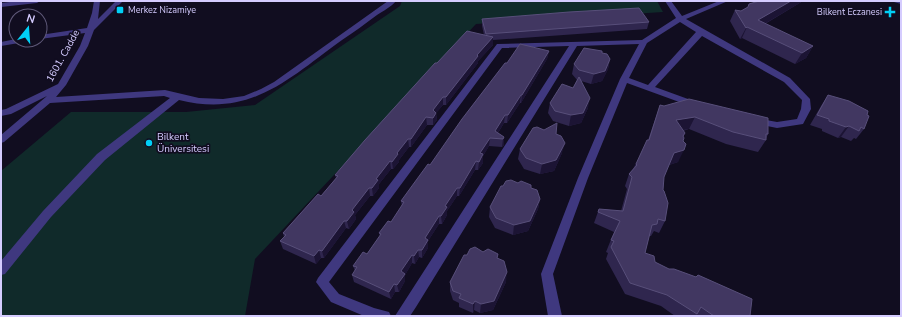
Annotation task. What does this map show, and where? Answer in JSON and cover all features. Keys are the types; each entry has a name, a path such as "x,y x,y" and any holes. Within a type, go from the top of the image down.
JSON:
{"street":[{"path":"1,5 37,1"},
{"name":"1601. Cadde","path":"1,140 48,100 62,85 84,46 96,13 96,1"},
{"name":"1601. Cadde","path":"90,30 120,1"},
{"path":"48,100 165,94 176,98 208,102 233,102 257,94 281,80 393,1"},
{"path":"668,1 680,19 787,80 806,99 806,110 800,122 777,125 748,120"},
{"path":"555,316 547,274 583,178 624,79 644,42 680,19 724,1"},
{"path":"896,1 901,2"},
{"path":"48,36 90,30"},
{"path":"649,88 701,32"},
{"path":"384,316 374,314 335,298 322,282 500,46 644,42"},
{"path":"402,316 575,43"},
{"path":"624,79 705,108"},
{"path":"1,114 62,85"},
{"path":"1,270 47,214 102,157 176,98"}],"green space":[{"path":"402,1 657,1 663,12 476,24 255,259 245,316 1,316 1,171 71,112 186,112 255,105 400,6"}],"building":[{"path":"759,1 791,1 758,20 813,46 802,53 747,27 746,28 735,10 741,11 748,7 749,4"},
{"path":"639,8 649,22 486,34 482,19 569,12"},
{"path":"467,31 493,37 477,55 478,56 446,97 443,97 433,110 436,113 433,118 426,117 411,139 408,139 392,162 390,161 376,179 378,180 372,188 369,188 352,210 354,212 347,221 344,221 322,251 319,250 314,256 280,241 286,235 283,233 318,194 321,196 338,176 335,175 365,140 435,63 437,63"},
{"path":"520,44 549,51 522,95 508,115 505,115 495,131 504,137 503,139 490,138 480,153 483,154 479,162 476,161 460,188 457,188 445,206 447,207 441,216 439,216 425,238 428,240 422,250 418,250 414,256 412,255 401,271 405,274 397,285 394,284 389,292 352,275 357,267 353,266 363,252 367,254 388,221 391,222 404,202 401,201 409,190 428,164 430,165 462,119 505,63 507,63"},
{"path":"584,48 602,51 602,53 607,54 610,59 605,71 594,74 579,70 574,64"},
{"path":"579,77 590,98 583,113 571,115 555,111 550,103 562,84 573,88"},
{"path":"828,95 849,101 868,111 867,115 869,116 864,129 861,127 859,131 849,126 846,127 829,121 829,119 817,115"},
{"path":"689,99 768,118 768,134 766,134 766,140 733,132 695,117 676,120 685,133 683,136 683,141 686,144 684,150 674,153 664,177 663,190 668,203 665,221 658,219 657,224 652,225 645,253 654,256 655,262 669,269 674,269 696,277 698,275 752,299 750,316 714,316 701,307 697,314 667,295 630,283 611,247 614,241 611,240 620,221 598,212 599,209 623,211 632,177 629,174 637,165 636,164 647,140 649,140 660,105 664,106"},
{"path":"557,123 556,134 561,136 565,143 556,160 542,164 526,158 520,149 533,128 537,127 544,130"},
{"path":"511,180 518,183 521,181 531,185 531,188 537,190 540,199 530,221 514,225 496,218 490,207 501,186 503,186 506,181"},
{"path":"475,247 483,252 488,249 498,254 497,258 504,261 507,272 494,301 481,304 475,301 473,304 459,298 461,294 453,291 450,282 464,255 467,255 470,249"}],"place":[{"name":"Merkez Nizamiye","path":"120,10"},
{"name":"Bilkent Eczanesi","path":"890,12"},
{"name":"Bilkent Üniversitesi","path":"149,143"}]}
